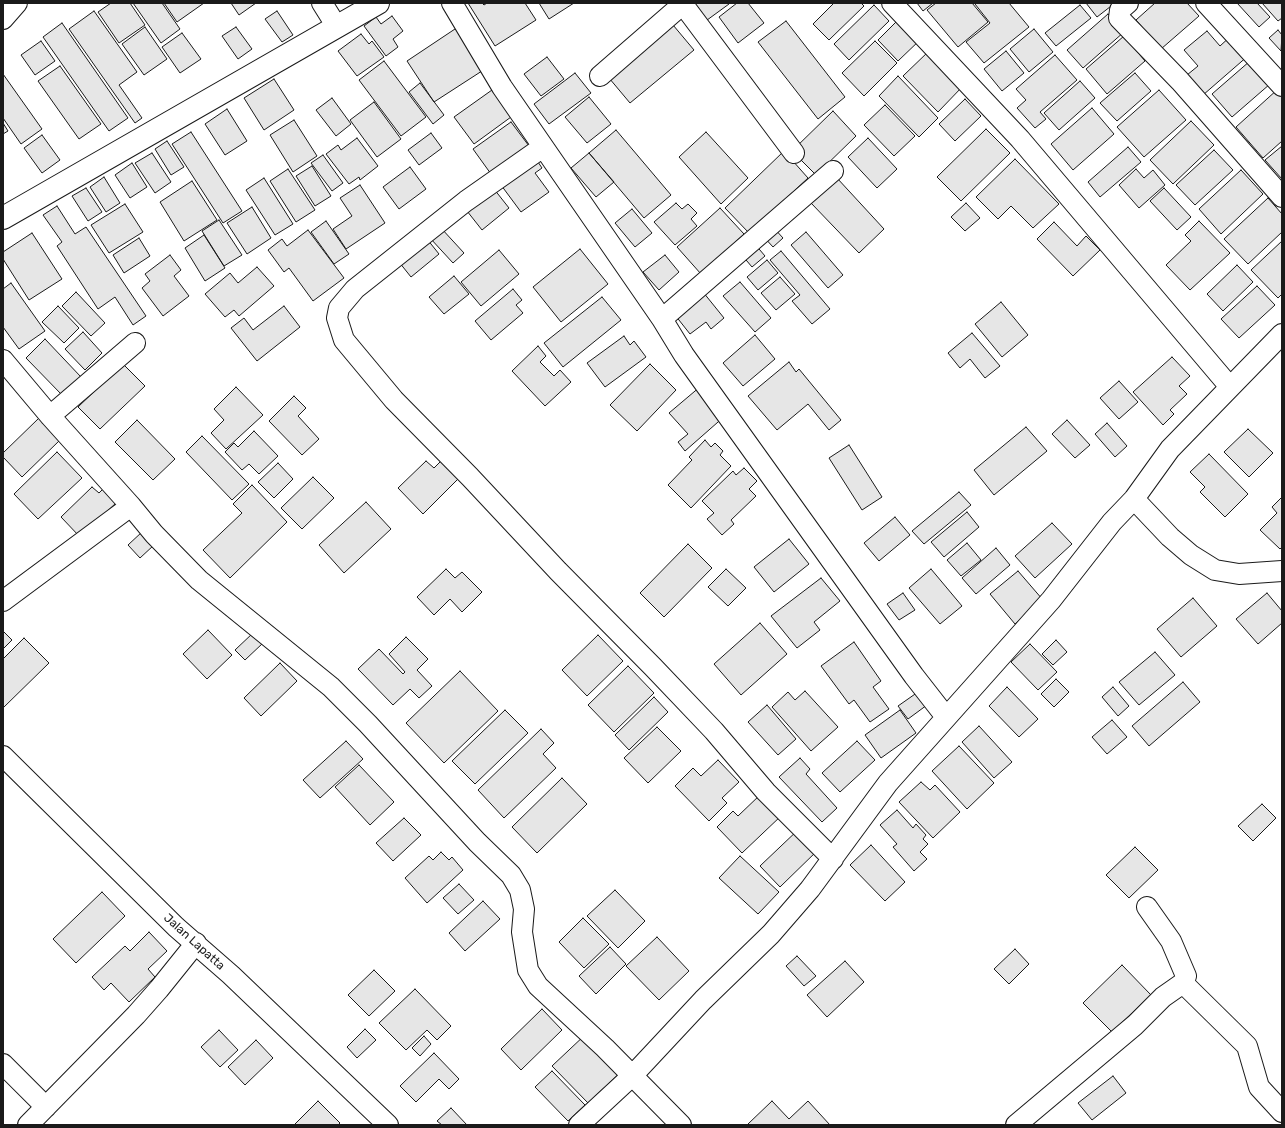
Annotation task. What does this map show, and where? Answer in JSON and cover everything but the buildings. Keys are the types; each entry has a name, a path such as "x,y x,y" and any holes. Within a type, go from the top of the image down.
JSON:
{"main road":[{"path":"4,215 378,3"}],"street":[{"path":"3,19 17,3"},
{"path":"322,3 337,27"},
{"path":"452,3 502,87 662,320 710,393 756,454 914,676 946,718"},
{"path":"600,76 682,3 794,154"},
{"path":"892,3 1020,139 1230,387"},
{"path":"1128,3 1120,10 1119,18 1180,82 1282,197"},
{"path":"1206,3 1282,86"},
{"path":"543,147 466,200 355,289 339,308 337,318 344,340 394,400 470,477 558,572 658,672 714,731 766,792 833,859"},
{"path":"662,320 833,171"},
{"path":"579,1125 632,1076 703,1000 771,934 833,859 888,783 1021,634 1112,522 1134,498 1170,449 1282,334"},
{"path":"50,416 136,343"},
{"path":"3,360 50,416 131,506 154,534 199,580 331,687 368,724 477,842 510,875 520,890 524,909 522,932 524,950 528,970 538,986 605,1048 681,1125"},
{"path":"1134,498 1170,537 1192,555 1215,570 1239,574 1282,571"},
{"path":"3,601 131,506"},
{"name":"Jalan Lapatta","path":"3,756 176,927 231,975 388,1125"},
{"path":"1016,1125 1135,1025 1163,997 1183,984 1186,976 1171,941 1147,907"},
{"path":"28,1125 136,1015 196,943"},
{"path":"1183,984 1247,1046 1259,1087 1282,1112"},
{"path":"3,1064 46,1107"}]}
